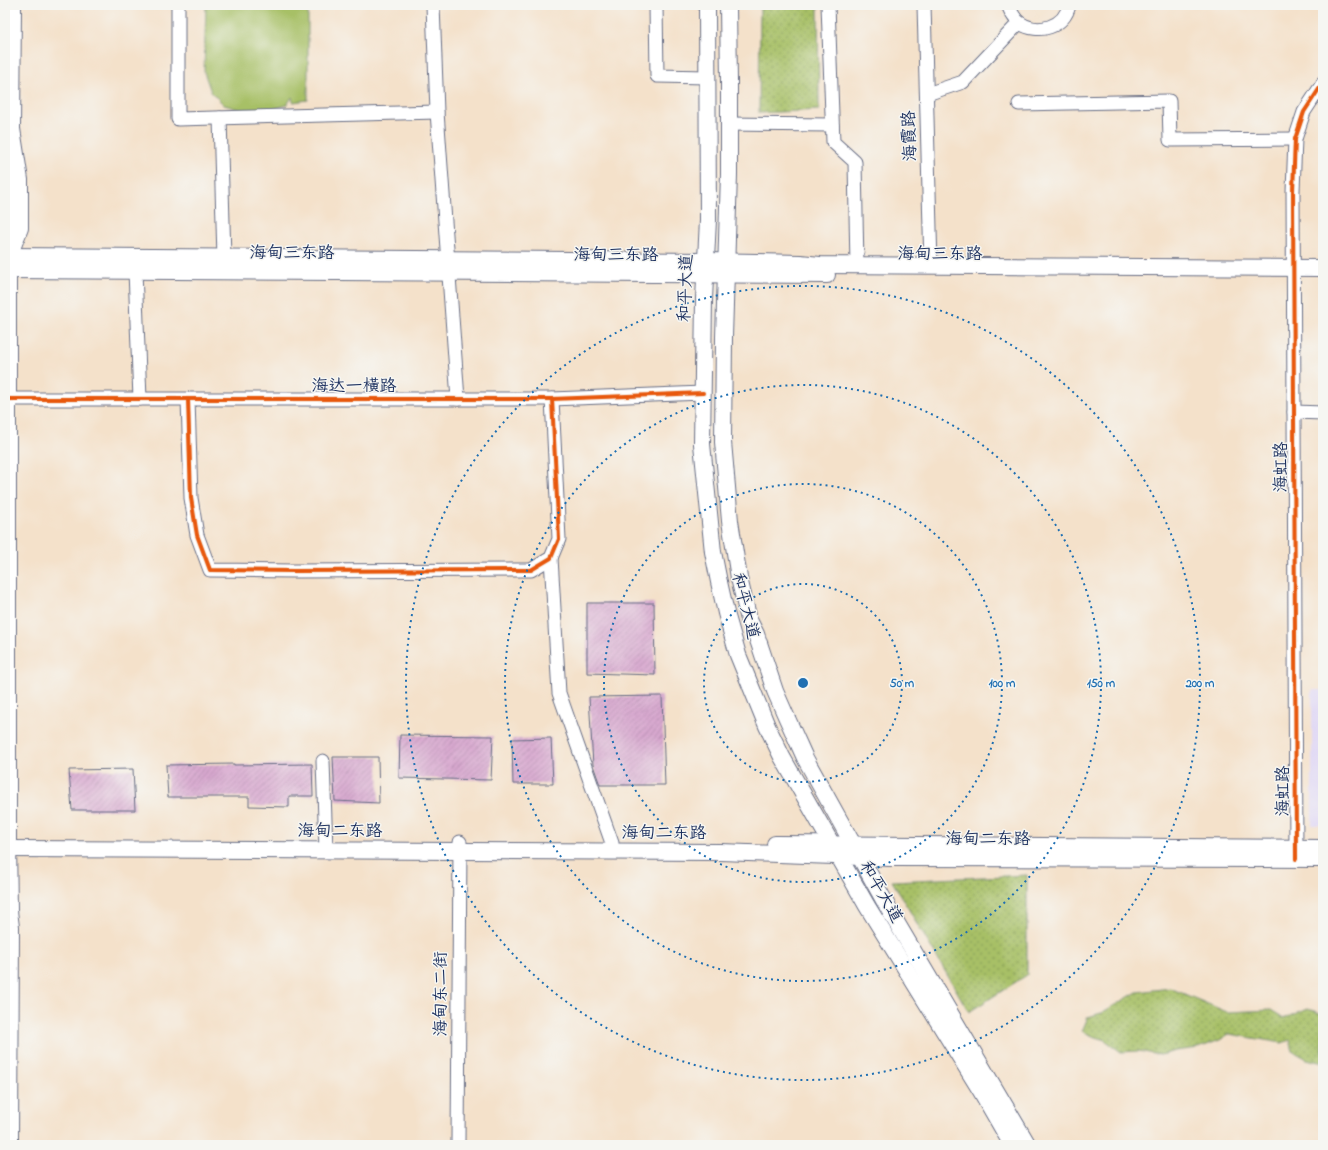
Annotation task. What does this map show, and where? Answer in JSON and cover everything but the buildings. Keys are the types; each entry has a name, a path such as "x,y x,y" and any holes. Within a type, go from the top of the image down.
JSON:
{"main road":[{"path":"5,84 6,5"},
{"path":"10,1145 11,927 6,844 7,263 20,228 20,180 12,129 13,5"},
{"name":"和平大道","path":"707,5 706,77 708,132 708,220 705,268 703,454 712,545 719,582 738,656 767,726 804,797 867,906 981,1091 1012,1145"},
{"name":"和平大道","path":"728,5 728,222 723,442 730,521 749,620 756,634 775,691 808,763 895,920 1028,1145"},
{"path":"5,137 7,212 7,228 5,234"},
{"path":"7,263 224,258 448,266 726,268 800,263 820,266 1293,271 1323,268"},
{"name":"海甸三东路","path":"7,263 135,271 448,266"},
{"name":"海甸三东路","path":"726,268 852,275 884,273 1293,271 1323,275"},
{"name":"海甸二东路","path":"463,847 612,843 835,850"},
{"name":"海甸二东路","path":"6,844 463,847 720,852 857,850 1296,853 1323,848"},
{"name":"海甸二东路","path":"1296,853 1323,859"}],"street":[{"path":"178,5 178,119 437,112"},
{"path":"433,5 437,112 458,399"},
{"path":"656,5 657,76 706,77"},
{"path":"828,5 832,142 855,162 857,266"},
{"name":"海霞路","path":"924,5 931,266"},
{"path":"1008,5 1012,14 1019,22 1028,27 1038,29 1047,28 1056,24 1064,17 1069,5"},
{"path":"927,94 964,82 1019,22"},
{"name":"海虹路","path":"1296,853 1293,191 1295,139 1304,112 1323,83"},
{"path":"1019,104 1169,101 1170,140 1295,139"},
{"path":"220,118 224,258"},
{"path":"729,124 832,125"},
{"path":"135,271 140,399"},
{"name":"海达一横路","path":"7,399 552,399 703,393"},
{"path":"188,399 191,498 197,536 210,570 294,572 531,570 551,558"},
{"path":"552,399 559,539 551,558 559,693 612,843"},
{"path":"1294,412 1323,413"},
{"path":"323,761 326,846"},
{"name":"海甸东二街","path":"458,1145 463,847"},
{"name":"海甸东二街","path":"463,847 464,1145"}],"shaded area":[{"path":"1312,690 1323,690 1323,825 1312,825"}],"green space":[{"path":"206,5 308,5 308,100 293,102 292,97 287,105 274,109 241,110 224,105 211,92 204,72"},
{"path":"760,5 818,5 819,110 759,113"},
{"path":"1027,875 1027,975 969,1012 892,881"},
{"path":"1170,988 1227,1012 1271,1010 1284,1018 1308,1009 1323,1014 1323,1063 1307,1059 1293,1051 1290,1040 1282,1043 1229,1034 1220,1040 1199,1048 1175,1051 1160,1055 1138,1051 1121,1052 1105,1040 1082,1031 1088,1017 1101,1013 1137,992"}],"cycle path":[{"path":"1296,859 1293,191 1295,139 1304,112 1323,83"},
{"path":"5,399 552,399 703,393"},
{"path":"188,399 191,498 197,535 210,570 294,571 531,570 551,558 559,539 552,399"}]}
